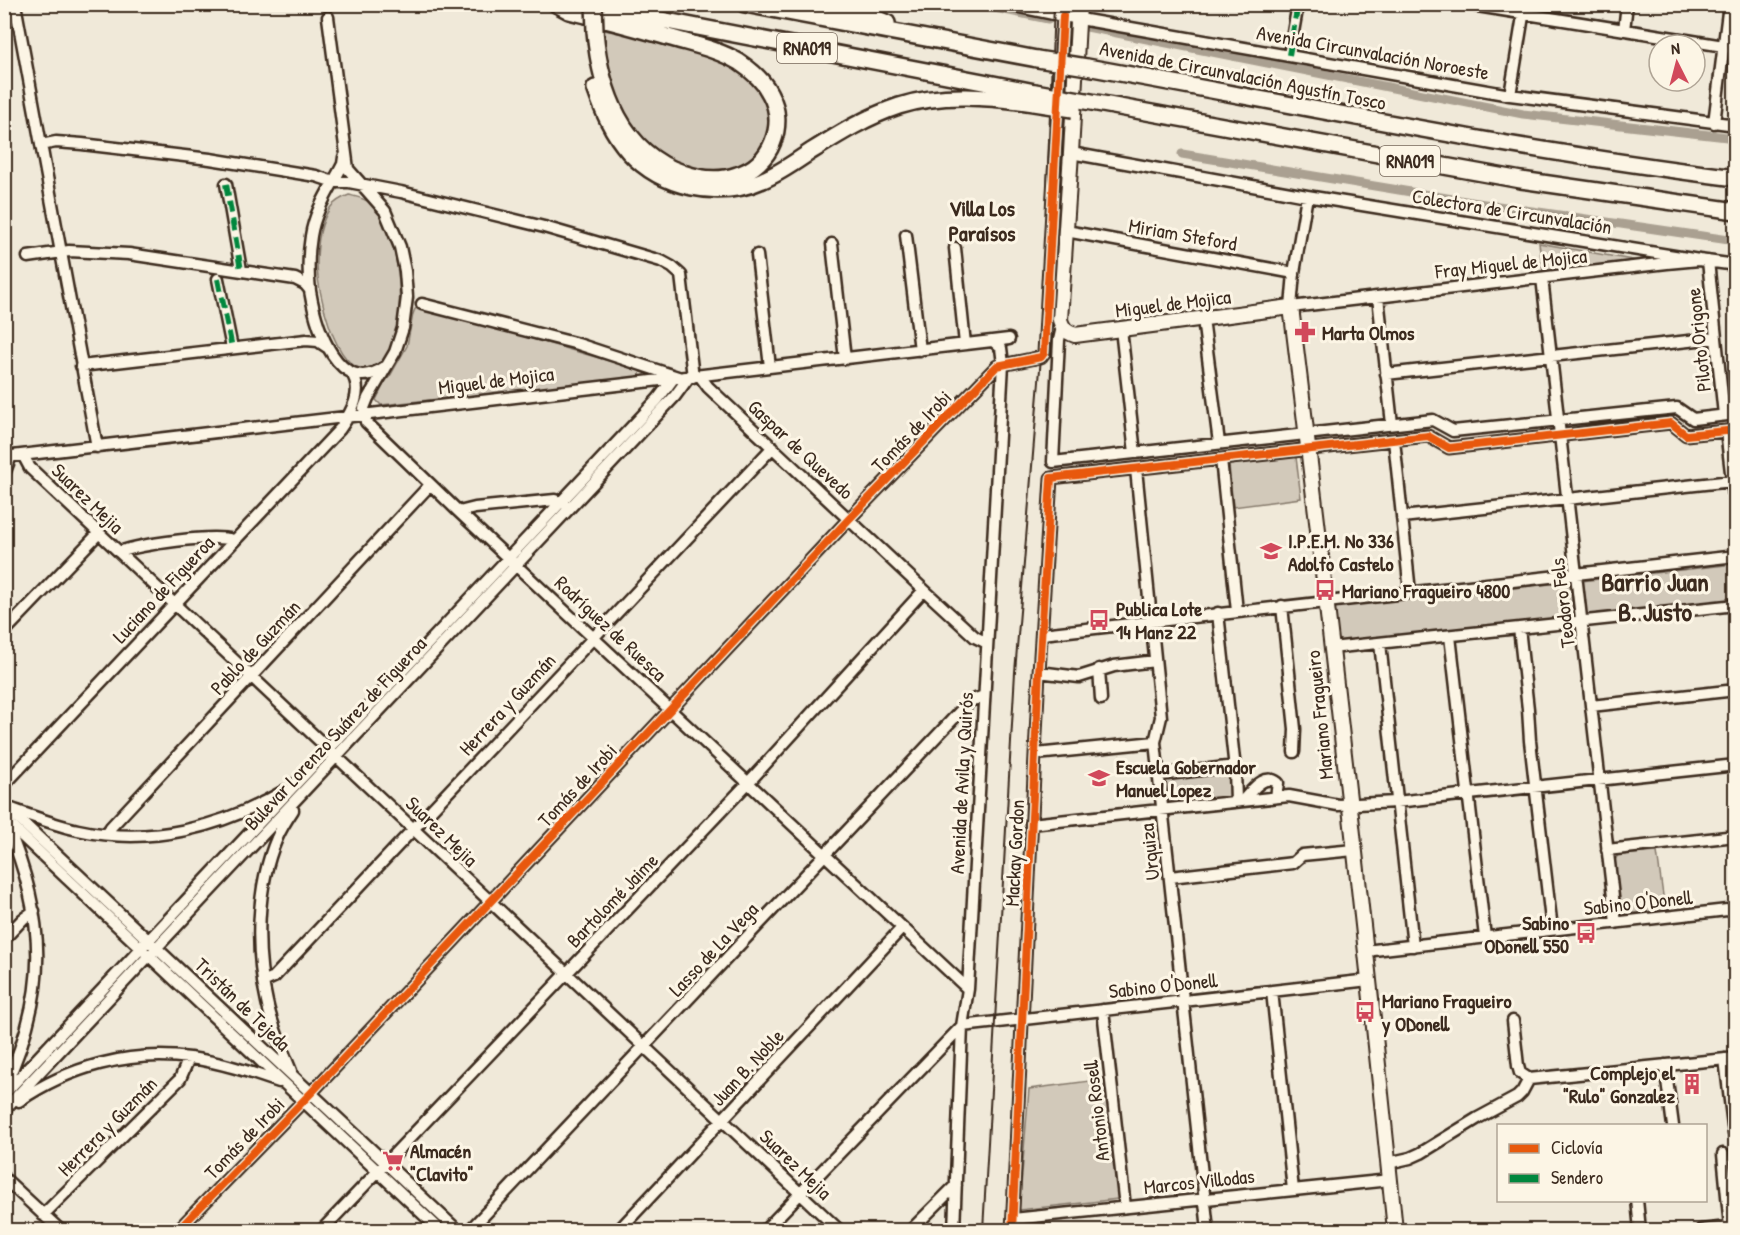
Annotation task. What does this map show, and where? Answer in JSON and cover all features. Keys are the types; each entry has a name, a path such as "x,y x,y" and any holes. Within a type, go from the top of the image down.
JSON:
{"highway":[{"path":"556,4 569,11 710,49 739,62 764,84 776,110 777,130 774,141 764,157 747,171 738,175 708,178 676,171 651,156 633,139 614,109 601,73 590,30 585,4"},
{"name":"RNA019","path":"579,4 1035,98 1235,129 1521,180 1736,211"},
{"path":"594,4 590,30 594,86 603,110 629,152 647,168 667,179 693,187 720,189 755,184 776,174 854,125 917,101 959,97 1035,98"},
{"name":"Avenida de Circunvalación Agustín Tosco","path":"745,4 1430,131 1658,168 1736,178"},
{"path":"822,4 875,18 917,36"},
{"path":"1658,168 1715,166 1736,169"},
{"path":"1704,207 1736,217"}],"main road":[{"path":"1061,333 1078,11"},
{"name":"Miguel de Mojica","path":"1061,333 1075,335 1291,308"},
{"name":"Mariano Fragueiro","path":"1291,308 1369,980 1395,1230"}],"street":[{"path":"15,4 97,447"},
{"name":"Avenida Circunvalación Noroeste","path":"1005,4 1063,16 1078,11 1289,55 1510,95 1736,125"},
{"path":"1289,55 1298,4"},
{"path":"1465,4 1525,10 1624,30 1736,48"},
{"path":"1624,30 1627,4"},
{"path":"1714,123 1729,4"},
{"path":"1510,95 1525,10"},
{"path":"1003,363 1041,357 1044,353 1063,16"},
{"path":"328,17 344,154 348,169 385,211 400,247 406,287 406,316 395,352 368,398 364,416"},
{"path":"41,145 56,142 82,144 210,159 316,176 334,182 349,182 401,192 544,227 661,261 681,274 687,377 578,344 422,304 412,298 406,287"},
{"name":"Colectora de Circunvalación","path":"1071,153 1307,196 1704,260"},
{"path":"344,154 343,164 313,225 309,264 310,290 316,319 329,349 342,366 361,376 386,366"},
{"path":"316,176 324,184 325,197"},
{"path":"226,184 241,270"},
{"path":"385,211 387,199 401,192"},
{"name":"Mariano Fragueiro","path":"1291,308 1294,273 1307,196"},
{"name":"Miriam Steford","path":"1066,231 1294,273"},
{"path":"906,235 920,350"},
{"path":"832,244 845,358"},
{"path":"955,248 965,345"},
{"path":"1637,267 1645,258 1642,250"},
{"path":"28,257 60,252 129,254 294,279 305,284 310,290"},
{"path":"757,255 770,368"},
{"name":"Fray Miguel de Mojica","path":"1291,308 1704,260 1736,265"},
{"name":"Piloto Origone","path":"1704,260 1730,414"},
{"path":"294,279 304,274 309,264"},
{"name":"Teodoro Fels","path":"1542,278 1616,923"},
{"path":"218,279 232,348"},
{"path":"1378,297 1392,424"},
{"path":"406,316 414,306 422,304"},
{"path":"306,340 315,334 316,319"},
{"path":"1203,319 1219,443"},
{"path":"1120,329 1135,453"},
{"path":"1044,338 1061,333 1053,462 1433,420 1454,431 1677,408 1693,419 1730,414"},
{"path":"1386,374 1716,338"},
{"name":"Miguel de Mojica","path":"8,457 1009,339"},
{"path":"81,366 306,340 318,341 329,349"},
{"name":"Avenida de Avila y Quirós","path":"954,1230 962,1026 968,988 1003,363 1001,348 993,341"},
{"name":"Tomás de Irobi","path":"178,1230 307,1097 849,519 997,366 1003,363"},
{"name":"Luciano de Figueroa","path":"4,785 334,435 347,418 357,394 357,381 351,372"},
{"name":"Gaspar de Quevedo","path":"687,377 708,387 975,637 987,643"},
{"name":"Bulevar Lorenzo Suárez de Figueroa","path":"513,562 560,501 658,399 687,377"},
{"name":"Bulevar Lorenzo Suárez de Figueroa","path":"4,1094 295,785 333,752 513,562 570,509 675,396 687,377"},
{"name":"Rodríguez de Ruesca","path":"364,416 369,427 430,485 968,988"},
{"path":"1136,470 1428,436 1449,448 1671,423 1686,435 1731,431 1732,481 1736,513"},
{"path":"1394,440 1410,592"},
{"name":"Herrera y Guzmán","path":"263,982 274,977 774,447"},
{"name":"Suarez Mejia","path":"23,455 30,468 98,534 333,752 839,1230"},
{"path":"4,474 8,457"},
{"path":"1221,459 1237,611"},
{"name":"Mackay Gordon","path":"1012,1230 1039,672 1052,478 1136,470"},
{"name":"Urquiza","path":"1136,470 1161,717 1155,742 1208,1230"},
{"path":"1402,517 1732,481"},
{"name":"Pablo de Guzmán","path":"106,834 430,485"},
{"path":"459,512 475,508 560,501 570,509"},
{"path":"4,632 98,534"},
{"path":"119,552 136,547 216,537 234,540"},
{"path":"1042,634 1736,556"},
{"name":"Bartolomé Jaime","path":"321,1230 748,783 924,590"},
{"path":"1282,606 1295,729 1294,752"},
{"path":"1331,648 1736,606"},
{"path":"1218,613 1239,801"},
{"path":"1519,628 1552,930"},
{"path":"1450,636 1485,938"},
{"path":"1380,643 1413,946"},
{"path":"1039,672 1071,678 1099,669 1155,661"},
{"path":"1099,669 1101,699"},
{"path":"1591,706 1736,690"},
{"name":"Lasso de La Vega","path":"470,1230 970,701 984,696"},
{"path":"1036,754 1155,742"},
{"name":"Bulevar Lorenzo Suárez de Figueroa","path":"4,1111 301,795 333,752"},
{"path":"1159,775 1234,765"},
{"path":"1031,824 1289,796 1349,805 1396,802 1736,765"},
{"path":"1239,801 1268,779 1278,783 1276,797"},
{"path":"5,813 79,830 149,836 189,831 207,826 249,810 295,785"},
{"path":"4,1111 40,1087 81,1069 139,1057 189,1058 289,1080 272,1023 263,982 259,938 266,877 278,836 301,795"},
{"path":"4,1088 26,1034 36,993 38,961 34,911 23,864 5,813"},
{"name":"Tristán de Tejeda","path":"5,813 158,948 289,1080 382,1167 457,1230"},
{"name":"Tristán de Tejeda","path":"5,813 140,949 289,1080"},
{"path":"1607,850 1736,836"},
{"path":"1170,877 1293,863 1302,855 1354,850"},
{"name":"Sabino O'Donell","path":"1365,951 1736,909"},
{"path":"4,939 34,911"},
{"name":"Juan B. Noble","path":"619,1230 902,928"},
{"name":"Sabino O'Donell","path":"962,1026 1369,980"},
{"path":"1272,991 1293,1190"},
{"name":"Antonio Rosell","path":"1102,1010 1125,1207"},
{"path":"1513,1021 1518,1066 1520,1072 1529,1078 1730,1059 1734,1134"},
{"path":"765,1230 962,1026"},
{"name":"Herrera y Guzmán","path":"43,1215 180,1079 189,1058"},
{"path":"1665,1065 1672,1124"},
{"path":"1388,1163 1421,1153 1517,1097 1529,1078"},
{"path":"1701,1230 1729,1228 1723,1154"},
{"name":"Tristán de Tejeda","path":"382,1167 440,1230"},
{"path":"4,1178 60,1230"},
{"name":"Marcos Villodas","path":"1012,1219 1390,1180"},
{"path":"911,1230 956,1185"},
{"path":"1637,1202 1640,1230"}],"shaded area":[{"path":"600,29 691,50 725,63 752,82 761,94 770,122 768,135 753,160 731,171 707,172 672,163 656,154 640,139 615,98 609,81"},
{"path":"349,195 368,201 381,216 395,254 398,276 398,320 394,339 383,359 370,369 355,366 345,357 336,343 324,308 318,276 318,250 324,221 334,203"},
{"path":"1539,243 1638,261 1543,273"},
{"path":"420,307 641,370 639,378 381,405 376,400 407,346 413,314 415,309"},
{"path":"1296,457 1301,498 1233,507 1229,465"},
{"path":"1735,564 1735,601 1589,615 1585,612 1581,581"},
{"path":"1570,582 1574,619 1338,643 1334,607"},
{"path":"1232,770 1231,797 1170,805 1165,801 1163,778"},
{"path":"1657,852 1665,910 1622,914 1614,862 1618,855"},
{"path":"1105,1079 1118,1199 1019,1210 1029,1089"}],"waterway":[{"path":"975,4 1048,19"},
{"path":"1087,27 1523,114 1736,138"},
{"path":"1182,154 1471,202 1736,241"}],"railway":[{"path":"983,1230 1015,672 1041,357 1054,4"}],"marked path":[{"path":"1289,55 1298,4"},
{"path":"226,184 241,270"},
{"path":"218,279 232,348"}],"cycle path":[{"path":"178,1230 311,1093 849,519 997,366 1041,357 1044,353 1063,16"},
{"path":"1012,1230 1039,672 1051,478 1428,436 1449,448 1671,423 1686,435 1736,430"}],"place":[{"name":"Marta Olmos","path":"1305,332"},
{"name":"I.P.E.M. No 336 Adolfo Castelo","path":"1271,551"},
{"name":"Mariano Fragueiro 4800","path":"1325,590"},
{"name":"Publica Lote 14 Manz 22","path":"1099,620"},
{"name":"Escuela Gobernador Manuel Lopez","path":"1099,778"},
{"name":"Sabino ODonell 550","path":"1586,933"},
{"name":"Mariano Fragueiro y ODonell","path":"1365,1012"},
{"name":"Complejo el \"Rulo\" Gonzalez","path":"1692,1084"},
{"name":"Almacén \"Clavito\"","path":"393,1161"}],"district":[{"name":"Villa Los Paraísos","path":"982,220"},
{"name":"Barrio Juan B. Justo","path":"1655,596"}]}
